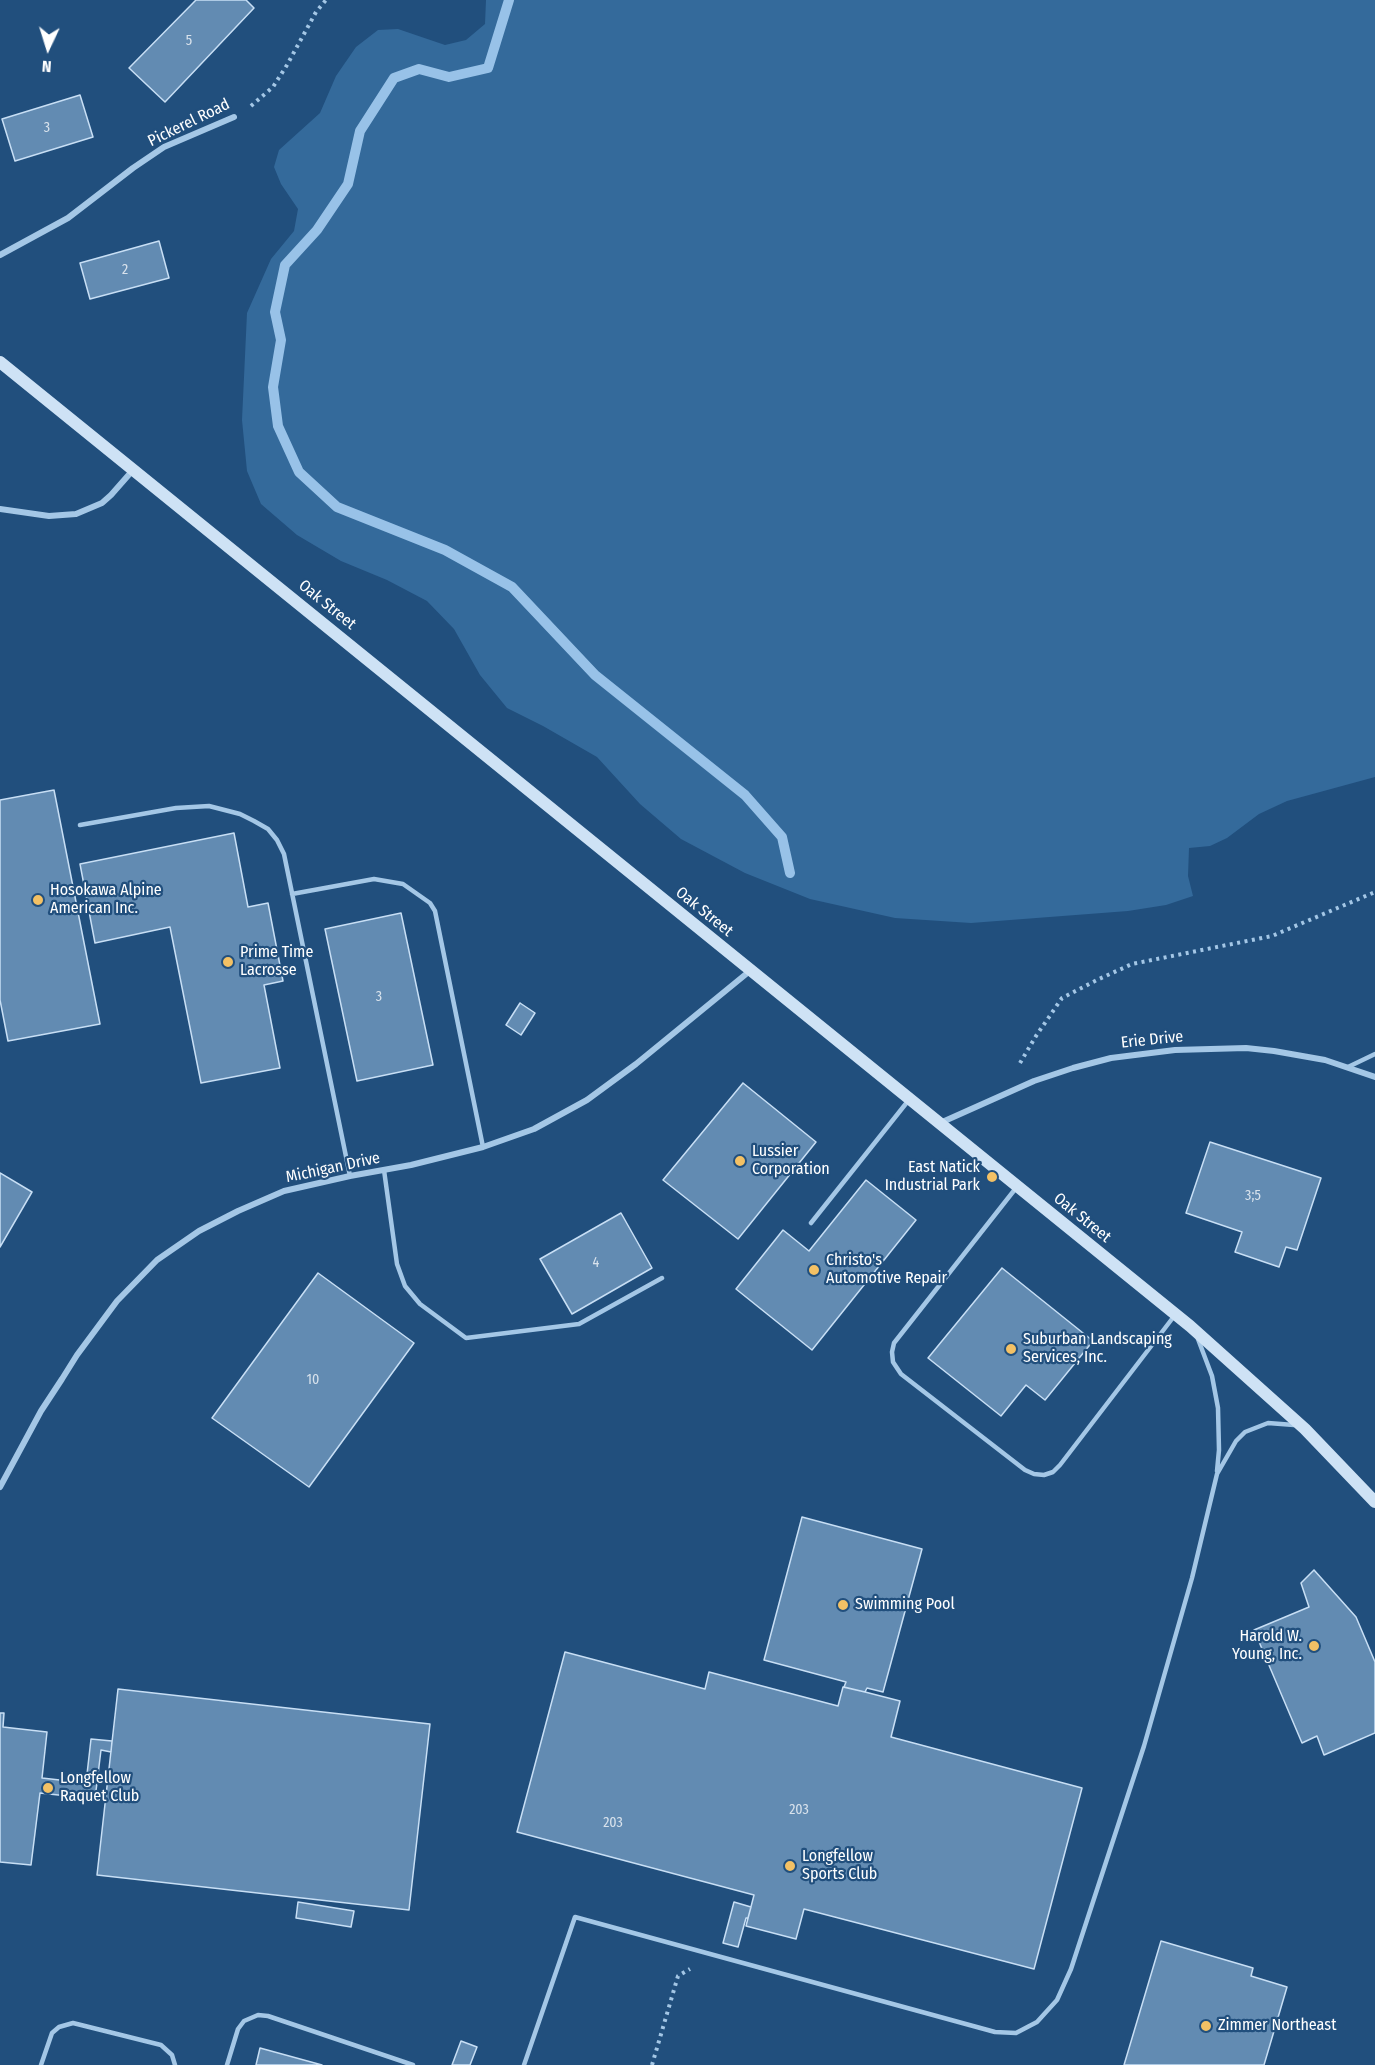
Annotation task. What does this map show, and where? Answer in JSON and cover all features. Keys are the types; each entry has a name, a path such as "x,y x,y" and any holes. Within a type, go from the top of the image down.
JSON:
{"main road":[{"name":"Oak Street","path":"0,362 1190,1326 1305,1429 1375,1502"}],"street":[{"name":"Pickerel Road","path":"0,255 68,218 164,147 234,117"},
{"path":"0,509 49,516 76,514 102,503 134,469"},
{"name":"Michigan Drive","path":"0,1487 41,1411 77,1355 117,1301 157,1260 199,1231 284,1191 483,1147 534,1129 587,1100 636,1064 751,970"},
{"name":"Erie Drive","path":"940,1123 1034,1081 1073,1068 1111,1058 1175,1050 1246,1048 1274,1051 1325,1060 1375,1077"}],"lane":[{"path":"80,825 176,808 209,806 240,814 267,829 277,840 284,854 350,1176"},
{"path":"292,894 374,879 403,884 430,903 435,911 483,1147"},
{"path":"1348,1067 1375,1054"},
{"path":"811,1223 910,1099"},
{"path":"384,1170 397,1264 405,1286 420,1304 466,1338 579,1324 663,1278"},
{"path":"1017,1186 894,1343 893,1362 901,1374 1025,1470 1044,1475 1053,1472 1060,1465 1175,1315"},
{"path":"524,2065 575,1917 995,2032 1016,2033 1037,2022 1057,2000 1071,1969 1140,1757 1186,1599 1217,1474 1218,1408 1208,1361 1190,1326"},
{"path":"1217,1474 1236,1441 1245,1432 1268,1423 1293,1424 1305,1429"},
{"path":"227,2065 238,2029 244,2021 258,2015 268,2016 413,2065"},
{"path":"41,2065 51,2033 63,2025 73,2024 161,2045 172,2055 175,2065"}],"path":[{"name":"Pickerel Road","path":"234,117 255,104 273,87 316,12 326,0"},
{"path":"1002,1095 1035,1036 1062,998 1132,964 1272,936 1375,892"},
{"path":"652,2065 672,1996"}],"shaded area":[{"path":"486,0 1375,0 1375,777 1287,801 1259,814 1227,838 1210,846 1189,848 1188,876 1193,896 1166,905 1128,911 971,923 895,918 810,899 745,873 681,839 640,804 597,757 507,708 480,675 454,629 427,601 387,580 341,561 297,535 261,504 247,471 242,420 247,313 271,259 294,231 298,209 281,184 274,167 279,150 320,113 336,76 356,47 378,30 398,29 445,45 466,40 485,24"}],"building":[{"path":"196,0 246,0 254,8 165,102 129,68"},
{"path":"80,95 93,137 15,161 2,119"},
{"path":"159,241 169,278 90,299 80,263"},
{"name":"Hosokawa Alpine American Inc.","path":"54,790 100,1024 8,1041 0,1000 0,800"},
{"name":"Prime Time Lacrosse","path":"234,833 248,907 268,903 283,981 264,985 280,1068 201,1083 170,927 95,943 80,864"},
{"path":"401,913 433,1065 357,1081 325,929"},
{"path":"520,1003 535,1013 521,1035 506,1025"},
{"name":"Lussier Corporation","path":"743,1083 816,1142 738,1239 663,1180"},
{"path":"1210,1142 1321,1178 1297,1250 1286,1247 1279,1267 1235,1252 1242,1232 1186,1213"},
{"path":"0,1173 32,1192 0,1247"},
{"name":"Christo's Automotive Repair","path":"866,1180 916,1220 812,1350 736,1289 783,1230 809,1251"},
{"path":"621,1213 652,1268 572,1314 540,1259"},
{"name":"Suburban Landscaping Services, Inc.","path":"1002,1268 1093,1341 1045,1400 1026,1385 1001,1416 928,1358"},
{"path":"318,1273 414,1343 309,1487 212,1418"},
{"name":"Swimming Pool","path":"802,1517 922,1549 883,1692 867,1688 865,1692 844,1687 846,1682 764,1660"},
{"name":"Harold W. Young, Inc.","path":"1314,1570 1356,1617 1375,1662 1375,1733 1324,1755 1317,1736 1302,1743 1254,1630 1309,1607 1301,1583"},
{"path":"565,1652 705,1689 709,1672 838,1706 843,1687 900,1701 891,1737 1082,1788 1034,1969 804,1909 796,1939 746,1926 754,1895 517,1832"},
{"path":"118,1689 430,1724 409,1910 97,1875"},
{"name":"Longfellow Raquet Club","path":"0,1713 4,1713 3,1727 47,1732 42,1778 86,1783 91,1739 112,1741 111,1752 101,1750 95,1799 40,1793 31,1865 0,1862"},
{"path":"298,1902 354,1911 351,1927 296,1918"},
{"path":"734,1902 751,1907 738,1947 723,1943"},
{"name":"Zimmer Northeast","path":"1161,1941 1253,1968 1251,1976 1287,1987 1264,2065 1124,2065"},
{"path":"461,2041 477,2047 470,2065 452,2065"},
{"path":"260,2048 322,2065 256,2065"}],"waterway":[{"path":"509,0 488,68 449,77 419,69 394,78 360,131 348,184 317,230 285,265 275,312 281,340 273,387 278,426 299,472 337,507 445,550 512,587 595,675 745,795 782,837 790,873"}],"place":[{"name":"Hosokawa Alpine American Inc.","path":"38,900"},
{"name":"Prime Time Lacrosse","path":"228,962"},
{"name":"Lussier Corporation","path":"740,1161"},
{"name":"East Natick Industrial Park","path":"992,1177"},
{"name":"Christo's Automotive Repair","path":"814,1270"},
{"name":"Suburban Landscaping Services, Inc.","path":"1011,1349"},
{"name":"Swimming Pool","path":"843,1605"},
{"name":"Harold W. Young, Inc.","path":"1314,1646"},
{"name":"Longfellow Raquet Club","path":"48,1788"},
{"name":"Longfellow Sports Club","path":"790,1866"},
{"name":"Zimmer Northeast","path":"1206,2026"}]}
